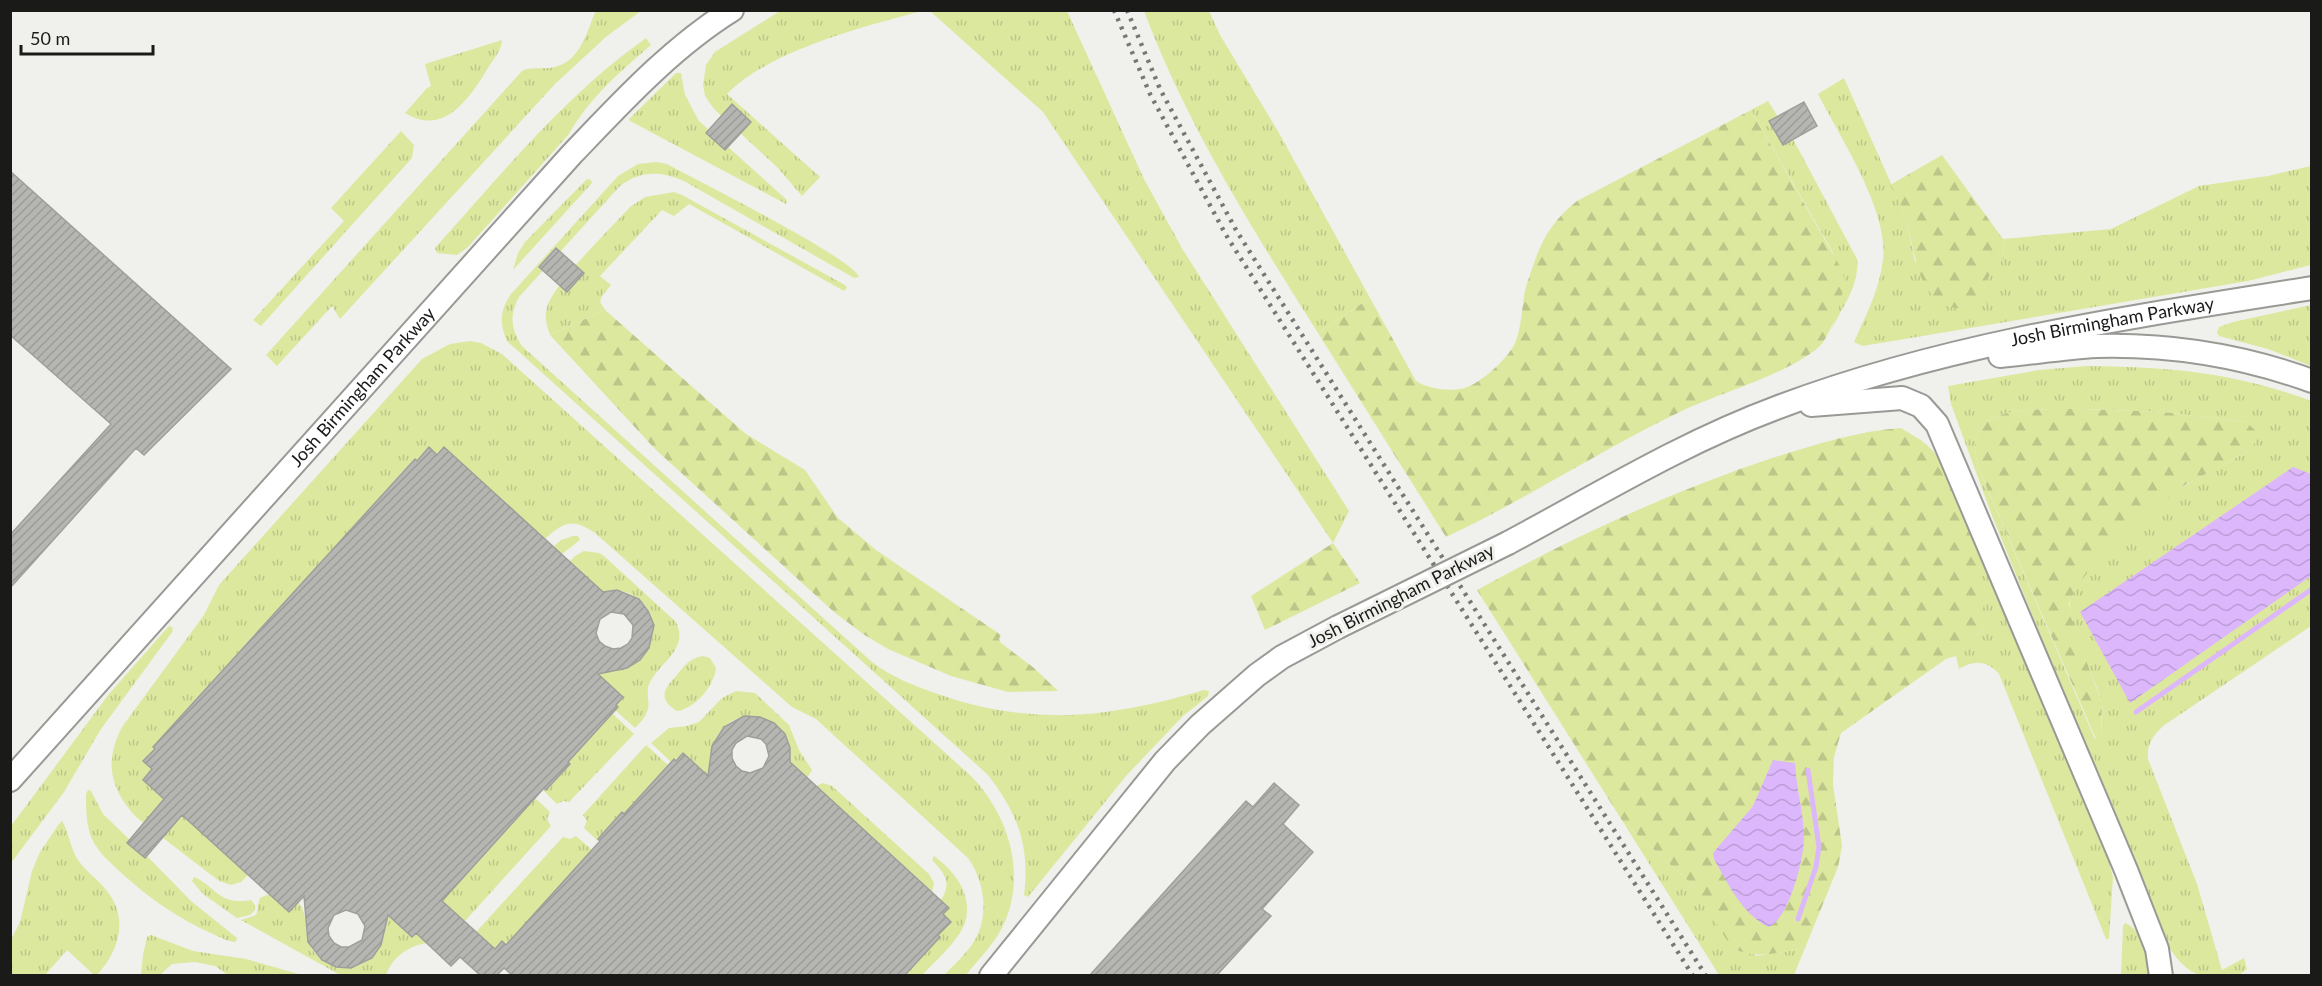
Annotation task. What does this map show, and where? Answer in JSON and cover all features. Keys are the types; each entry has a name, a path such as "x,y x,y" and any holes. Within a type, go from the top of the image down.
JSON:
{"main road":[{"name":"Josh Birmingham Parkway","path":"10,780 572,154 662,63 732,10"},
{"name":"Josh Birmingham Parkway","path":"991,975 1165,761 1200,725 1257,675 1282,657 1338,627 1508,543 1720,430 1776,408 1915,363 2029,337 2312,288"},
{"name":"Josh Birmingham Parkway","path":"1915,363 2096,346 2160,348 2223,356 2285,371 2312,381"},
{"path":"1776,408 1902,398 1921,406 1937,424 2122,860 2157,949 2161,975"}],"green space":[{"path":"596,10 641,11 607,36 555,84 340,319 332,306 277,366 266,355 522,71 555,67 571,59 582,44"},
{"path":"780,11 922,11 873,24 792,53 767,65 727,94 820,177 802,196 777,167 714,109 705,96 703,85 706,65 715,52"},
{"path":"930,11 1067,11 1144,179 1183,250 1349,511 1333,543 1043,112"},
{"path":"1144,11 1209,11 1220,35 1279,133 1370,298 1318,333 1269,255 1201,136 1180,95"},
{"path":"646,38 651,45 596,97 569,134 468,247 457,255 437,253 435,248 561,110 616,60"},
{"path":"502,40 499,51 481,80 454,111 432,120 419,119 405,113 431,86 425,64"},
{"path":"676,73 681,73 685,95 699,121 787,200 786,204 630,121 629,119"},
{"path":"1844,78 1906,217 1915,262 1985,280 2004,258 2003,239 2111,229 2199,186 2268,176 2311,166 2311,265 2248,281 1863,346 1854,342 1879,281 1883,259 1883,240 1871,197 1850,152 1818,94"},
{"path":"1768,101 1778,117 1770,122 1782,144 1793,139 1857,259 1853,287 1831,330 1844,284 1832,251 1751,110"},
{"path":"1751,110 1844,276 1841,298 1832,326 1824,341 1792,365 1657,423 1446,537 1318,333 1370,298 1416,381 1433,388 1446,390 1472,385 1494,369 1513,347 1519,330 1525,289 1536,259 1549,231 1569,208 1577,201"},
{"path":"401,131 414,145 412,158 261,326 253,320 344,221 331,208"},
{"path":"1942,155 2003,239 2004,258 1986,280 1992,299 1983,306 1975,308 1963,309 1947,306 1927,288 1916,262 1905,215 1890,185"},
{"path":"657,162 667,164 803,237 850,267 859,277 854,278 684,181 667,175 643,175 620,186 519,297 514,310 513,322 515,334 522,346 872,662 895,677 929,691 973,704 1039,715 1103,712 1169,700 1204,690 1209,691 1208,696 1183,716 1126,776 1028,897 1024,895 1025,861 1020,831 1007,803 988,775 507,341 502,317 511,294 618,176 638,164"},
{"path":"587,179 592,183 513,270 518,253 525,242"},
{"path":"674,192 847,288 844,291 689,204 674,216 662,210 600,276 611,285 600,302 605,310 550,335 546,319 547,308 551,298 571,271 630,207 645,197"},
{"path":"2311,305 2311,366 2268,349 2219,336 2217,333 2219,327 2233,322"},
{"path":"605,310 746,434 805,470 838,518 876,550 1001,635 999,639 1001,643 1034,668 1058,691 1008,692 951,676 888,649 834,612 655,449 550,335"},
{"path":"470,341 481,343 502,354 971,776 984,792 996,809 1011,847 1014,867 1013,888 1010,908 1002,928 966,975 944,975 973,943 982,922 982,889 968,858 816,719 792,707 595,533 581,525 569,524 558,528 545,539 444,448 437,455 429,447 417,461 414,459 295,592 283,624 272,615 153,747 155,749 144,761 152,769 143,780 248,875 241,882 231,885 219,881 136,817 127,807 115,785 113,775 112,763 116,740 122,727 204,615 219,585 422,359 450,344"},
{"path":"2087,366 2201,373 2255,383 2311,401 2311,626 2163,726 2153,737 2148,749 2148,759 2197,884 2222,970 2244,958 2247,969 2239,975 2209,977 2194,973 2178,960 2163,938 1991,513 1951,404 1948,386 2039,370","holes":["2082,409 2163,412 2246,422 2250,450 2194,480 2156,506 2099,558 2084,575 2074,592 2070,605 2071,617 2102,704 2101,737 2095,739 1978,467 1975,448 1978,433 1986,422 2016,411"]},
{"path":"2034,409 2163,412 2246,422 2255,430 2257,439 2250,450 2185,485 2130,528 2102,555 2076,587 2069,603 2074,628 2102,703 2101,737 2096,739 1978,467 1975,450 1978,433 1986,422 2000,415"},
{"path":"1901,428 1925,443 1943,463 1956,484 1973,531 1978,556 1982,581 1984,628 1956,656 1946,659 1841,733 1834,757 1833,784 1842,846 1838,867 1805,948 1758,955 1749,954 1731,947 1694,886 1623,822 1477,590 1585,534 1734,471 1852,435"},
{"path":"1972,523 2106,850 2113,877 2109,939 2106,939 1999,674 1990,666 1980,663 1959,669 1956,656 1984,628"},
{"path":"578,536 580,540 562,554 553,547 561,540"},
{"path":"1333,543 1360,583 1265,630 1251,596"},
{"path":"584,551 604,556 676,622 679,631 676,647 650,682 647,712 635,728 615,710 623,697 606,690 562,610 627,668 645,653 651,642 652,620 641,601 626,592 600,592 583,589 590,580 570,561"},
{"path":"169,626 173,631 101,729 64,792 11,863 11,826 109,694"},
{"path":"703,656 710,658 716,668 712,682 697,701 677,711 667,702 664,694 688,663"},
{"path":"736,691 755,693 789,725 799,750 812,770 807,778 790,763 789,746 782,732 772,722 759,717 746,716 732,721 721,731 713,746 776,805 692,769 696,765 683,753 676,761 674,759 671,762 651,743 669,728 699,722 722,698"},
{"path":"612,713 634,734 569,802 563,801 557,804 543,790 546,790 570,764 568,762"},
{"path":"646,745 668,765 624,814 622,813 599,842 584,828 587,821 583,815"},
{"path":"823,783 832,786 929,874 934,883 932,892 816,786"},
{"path":"88,790 91,791 103,814 130,840 128,843 145,858 147,856 191,901 237,938 236,942 228,941 201,929 176,915 141,890 108,860 97,848 90,834 86,811"},
{"path":"535,798 550,812 547,819 551,826 465,921 459,916 452,922 436,907"},
{"path":"62,821 78,860 104,887 114,902 119,924 116,945 105,966 97,975 92,975 67,950 45,975 11,975 11,940 20,922 32,871 40,852"},
{"path":"1623,822 1694,886 1713,914 1756,956 1805,948 1794,975 1719,975"},
{"path":"576,836 592,850 506,945 502,942 489,956 476,932 563,837 570,839"},
{"path":"934,856 951,871 963,890 967,911 965,922 952,944 922,975 905,976 951,922 943,914 949,908 941,900 946,888 946,878 932,860"},
{"path":"336,861 412,937 431,916 427,943 402,953 386,975 342,976 241,920 255,915 260,898 269,894 298,902 304,914 308,940 315,953 337,967 349,968 360,965 378,949 385,923"},
{"path":"194,877 224,898 240,901 251,900 255,905 255,910 250,915 237,918 203,894 192,881"},
{"path":"2125,923 2141,938 2148,960 2148,975 2121,976"},
{"path":"151,935 193,951 246,959 302,975 228,975 215,966 195,962 172,964 160,975 141,975 147,937"}],"water":[{"path":"2293,467 2311,474 2311,576 2130,703 2080,612"},
{"path":"1773,760 1795,763 1804,838 1798,873 1789,900 1783,912 1769,927 1751,915 1737,898 1714,859 1713,853 1753,806"}],"building":[{"path":"1804,102 1817,126 1783,145 1769,121"},
{"path":"732,104 751,122 725,150 706,133"},
{"path":"10,171 231,369 144,455 136,448 10,588 10,535 111,424 10,335"},
{"path":"556,248 584,273 567,292 539,267"},
{"path":"429,447 437,455 444,447 603,592 617,590 639,599 654,625 649,648 640,660 627,668 598,674 623,697 616,705 618,707 568,762 570,764 546,790 544,788 442,901 495,949 502,941 506,945 600,841 598,839 622,812 624,814 674,759 676,761 683,753 708,776 712,746 724,727 744,716 760,717 774,723 785,734 790,748 790,762 949,908 943,914 951,922 905,975 512,975 504,968 497,975 480,975 460,957 451,966 416,933 412,937 388,915 381,945 372,958 351,968 336,967 322,960 308,942 304,896 289,912 182,815 145,858 127,843 164,799 143,780 152,769 143,761 155,749 153,747 415,459 417,461","holes":["611,612 624,614 633,625 632,638 621,648 613,649 605,646 599,641 596,633 600,619","747,736 761,739 766,744 769,756 763,768 750,773 736,766 732,758 732,750 736,743","346,910 358,914 365,926 362,940 349,947 341,947 334,943 329,936 328,928 334,915"]},
{"path":"1274,783 1299,805 1283,824 1313,852 1262,909 1271,916 1217,975 1090,975 1246,801 1253,807"}],"waterway":[{"path":"2136,712 2312,589"},
{"path":"1798,919 1816,867 1819,847 1808,770"}],"railway":[{"path":"1114,10 1150,94 1226,235 1693,976"},
{"path":"1127,10 1160,89 1236,230 1706,976"}]}
